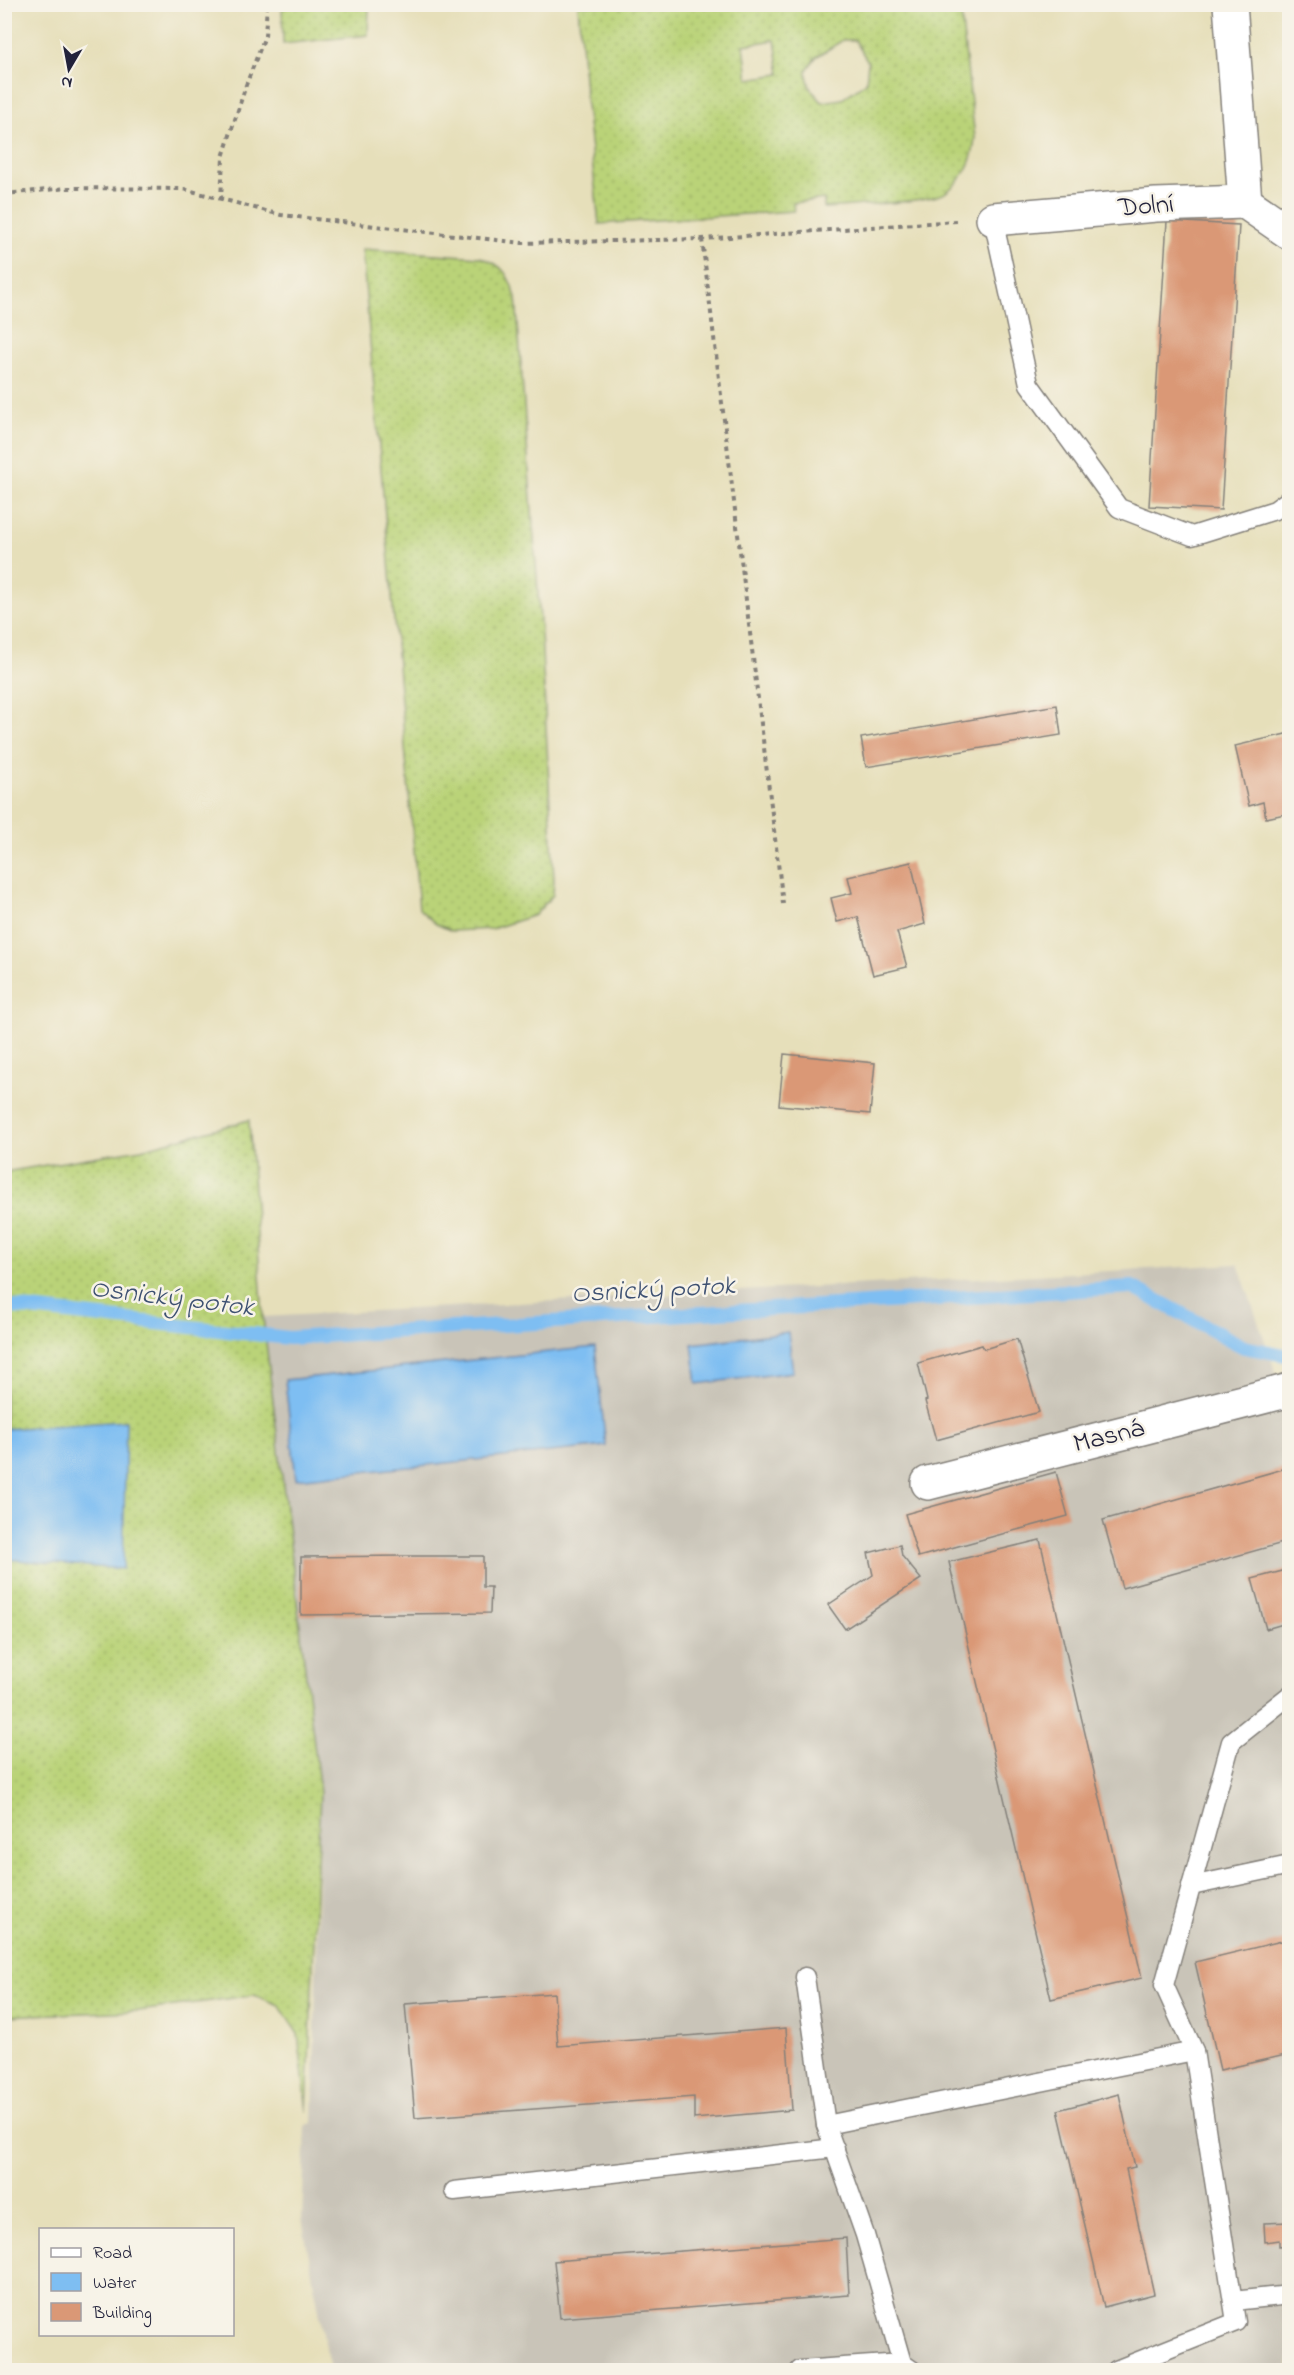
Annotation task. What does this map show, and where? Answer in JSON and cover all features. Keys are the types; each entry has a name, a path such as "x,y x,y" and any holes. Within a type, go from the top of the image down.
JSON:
{"street":[{"path":"1230,4 1245,202 1290,233"},
{"name":"Dolní","path":"993,219 1156,205 1245,202"},
{"name":"Masná","path":"928,1483 1290,1390"}],"lane":[{"path":"993,219 1029,384 1119,508 1192,536 1275,510 1290,500"},
{"path":"1116,2370 1236,2322 1194,2051 1164,1985 1231,1742 1290,1695"},
{"path":"1191,1886 1290,1865"},
{"path":"800,2370 906,2368 865,2235 826,2124 805,1977"},
{"path":"826,2124 1194,2051"},
{"path":"454,2191 835,2148"},
{"path":"1233,2301 1290,2295"}],"path":[{"path":"221,200 223,157 246,85 265,36 267,4"},
{"path":"4,194 68,188 184,189 281,215 522,243 702,239 993,219"},
{"path":"702,239 783,904"}],"shaded area":[{"path":"1238,1264 1283,1393 1290,1393 1289,2370 330,2370 302,2219 306,2125 313,2123 320,1793 263,1317"}],"green space":[{"path":"282,5 369,5 368,35 283,44"},
{"path":"578,5 960,5 975,138 970,162 962,176 945,193 937,196 824,208 824,199 793,203 794,211 599,224","holes":["775,40 780,74 748,79 744,45","843,40 855,40 868,62 866,82 842,99 822,102 810,88 806,71 816,57"]},
{"path":"362,249 480,257 495,263 504,271 516,297 541,632 554,880 553,895 535,915 492,929 452,931 436,924 419,909"},
{"path":"249,1120 263,1317 320,1793 307,2112 298,2034 279,2005 254,1995 139,2011 5,2016 5,1172 141,1149"}],"water":[{"path":"788,1332 793,1372 697,1384 692,1344"},
{"path":"595,1347 606,1446 296,1479 285,1380"},
{"path":"126,1421 123,1569 5,1559 5,1429"}],"building":[{"path":"1167,221 1239,225 1221,510 1149,506"},
{"path":"1057,705 1061,735 866,767 861,738"},
{"path":"1290,733 1290,813 1266,818 1263,802 1249,806 1235,746"},
{"path":"911,862 925,924 897,932 907,967 873,975 858,917 837,922 831,898 852,893 848,877"},
{"path":"784,1054 875,1063 870,1114 779,1105"},
{"path":"1017,1339 1039,1412 936,1440 925,1401 927,1400 918,1363 982,1345 984,1349"},
{"path":"1290,1467 1290,1541 1122,1588 1103,1520"},
{"path":"1056,1472 1068,1516 918,1557 905,1514"},
{"path":"1040,1540 1142,1978 1051,1999 949,1562"},
{"path":"900,1545 902,1556 921,1579 845,1629 828,1605 873,1575 868,1553"},
{"path":"483,1556 483,1587 491,1587 490,1613 301,1615 301,1557"},
{"path":"1290,1569 1290,1622 1266,1629 1252,1579"},
{"path":"1290,1939 1290,2054 1220,2070 1195,1962"},
{"path":"554,1993 558,2046 786,2028 792,2110 694,2119 694,2097 415,2118 405,2004"},
{"path":"1119,2094 1135,2167 1126,2169 1154,2294 1104,2307 1058,2110"},
{"path":"1290,2222 1290,2245 1279,2246 1279,2240 1265,2242 1264,2223"},
{"path":"846,2238 849,2295 560,2318 554,2261"}],"waterway":[{"name":"Osnický potok","path":"4,1306 289,1338 1132,1287 1244,1347 1290,1356"}]}
